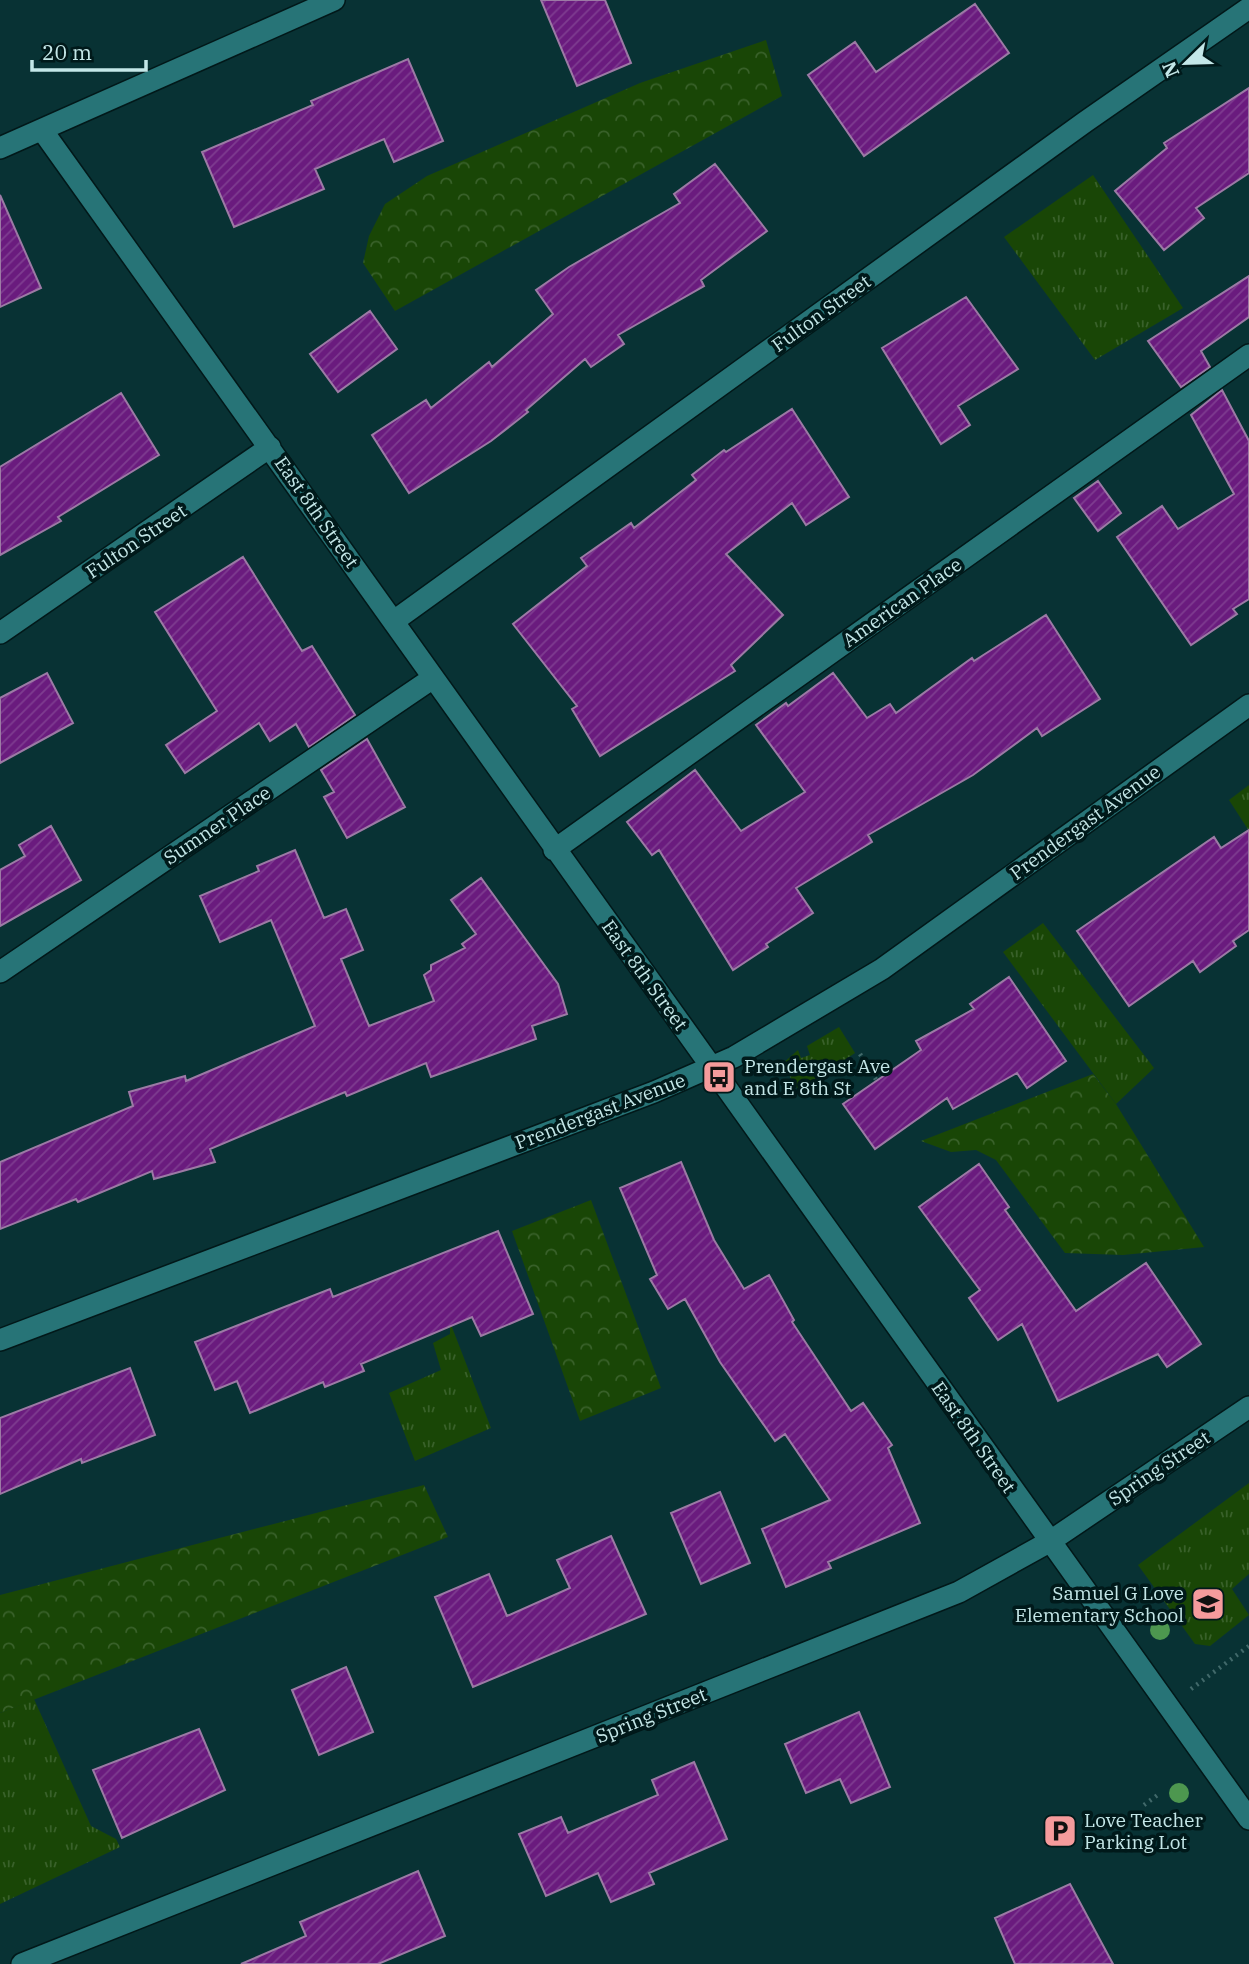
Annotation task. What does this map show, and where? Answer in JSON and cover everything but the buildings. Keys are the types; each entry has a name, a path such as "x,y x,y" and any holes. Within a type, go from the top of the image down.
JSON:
{"street":[{"path":"0,148 334,0"},
{"name":"Fulton Street","path":"394,621 1085,122 1249,8"},
{"name":"East 8th Street","path":"43,130 554,850 1249,1819"},
{"name":"American Place","path":"554,850 1249,355"},
{"name":"Fulton Street","path":"0,633 270,447"},
{"name":"Sumner Place","path":"0,972 433,678"},
{"name":"Prendergast Avenue","path":"0,1340 712,1067 762,1042 882,968 1249,705"},
{"name":"Spring Street","path":"22,1964 957,1594 1049,1542 1249,1407"}],"path":[{"path":"859,1054 877,1081"},
{"path":"1167,1705 1249,1646"},
{"path":"1143,1805 1159,1794"}],"green space":[{"path":"766,40 782,96 395,311 363,263 369,236 385,204 427,176 640,83"},
{"path":"1093,175 1183,308 1095,360 1004,237"},
{"path":"1249,785 1249,831 1229,800"},
{"path":"1043,923 1154,1068 1116,1104 1003,952"},
{"path":"839,1027 855,1053 799,1091 782,1064 798,1050 801,1058 810,1055 807,1046"},
{"path":"1093,1074 1116,1104 1204,1247 1123,1255 1065,1253 996,1160 976,1150 951,1152 921,1141"},
{"path":"591,1200 661,1388 580,1421 512,1231"},
{"path":"450,1322 491,1428 415,1461 389,1393 441,1370 433,1343 450,1334"},
{"name":"Samuel G Love Elementary School","path":"1249,1483 1249,1574 1232,1589 1249,1615 1210,1646 1195,1644 1138,1565"},
{"path":"424,1485 448,1537 0,1713 0,1595"},
{"path":"34,1699 91,1826 116,1839 120,1847 0,1904 0,1713"}],"place":[{"name":"Prendergast Ave and E 8th St","path":"719,1077"},
{"name":"Samuel G Love Elementary School","path":"1208,1604"},
{"name":"Love Teacher Parking Lot","path":"1060,1831"}]}
